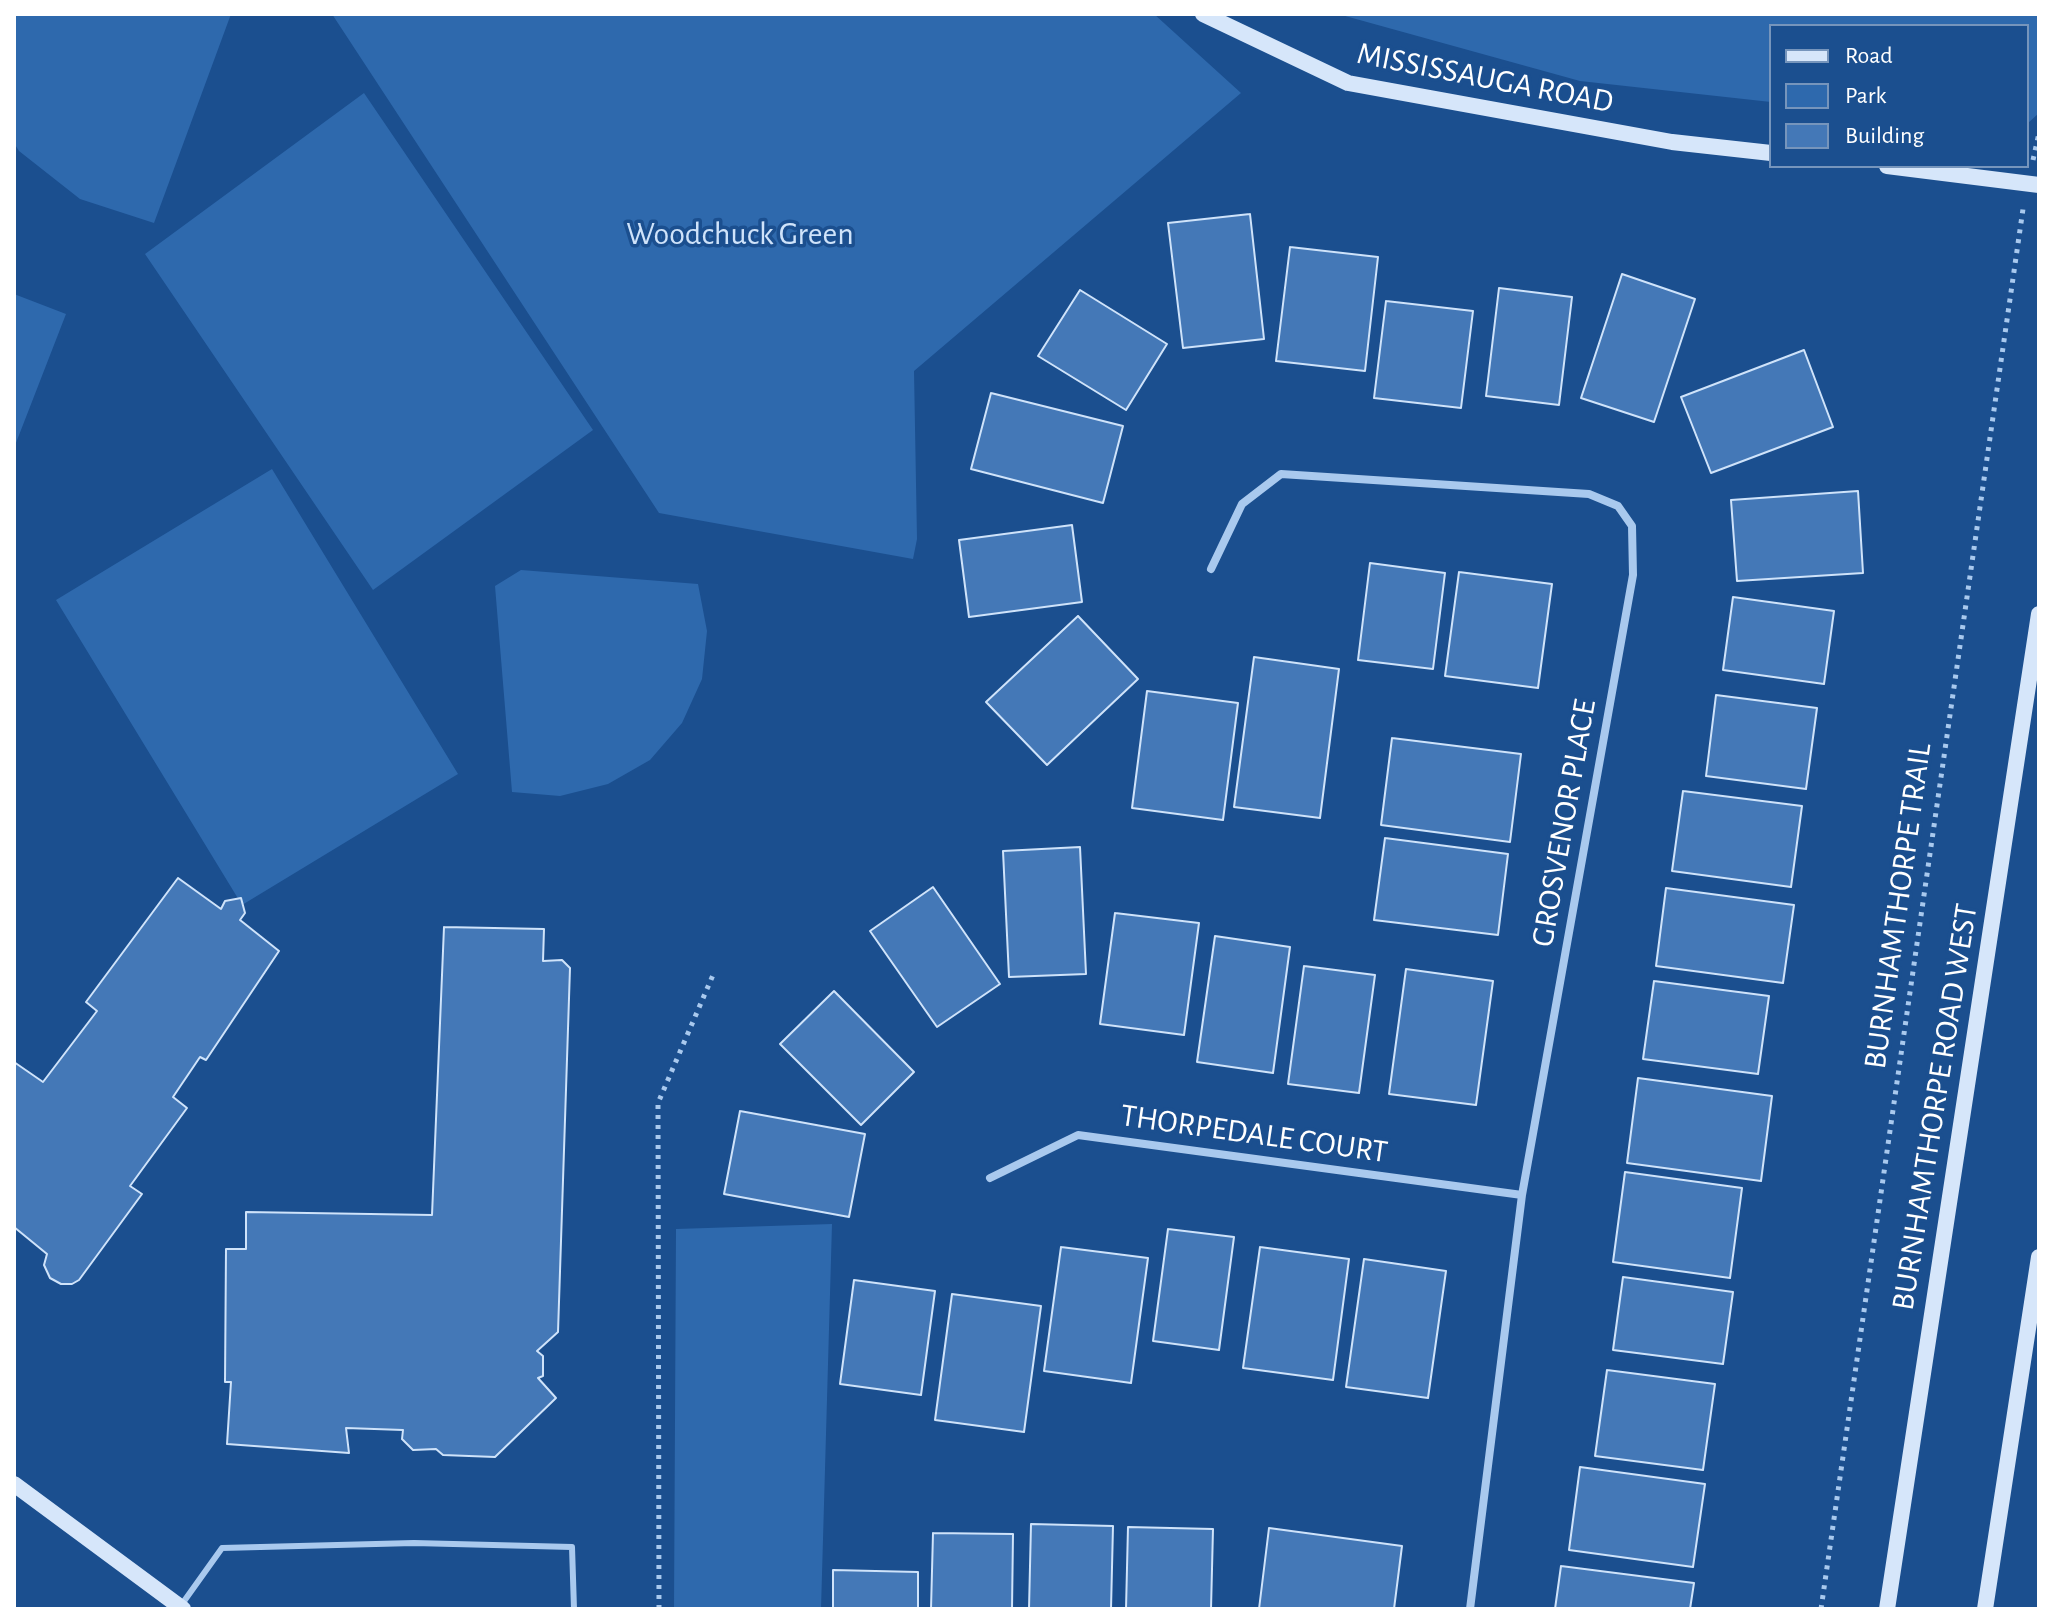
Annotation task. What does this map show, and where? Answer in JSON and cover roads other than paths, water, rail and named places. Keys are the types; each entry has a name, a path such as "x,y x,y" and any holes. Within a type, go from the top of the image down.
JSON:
{"main road":[{"name":"MISSISSAUGA ROAD","path":"1203,14 1348,83 1672,142 1769,153"},
{"path":"1903,168 2039,185"},
{"name":"BURNHAMTHORPE ROAD WEST","path":"1887,1609 2039,614"},
{"path":"1985,1609 2039,1257"},
{"path":"14,1484 182,1608"}],"street":[{"name":"GROSVENOR PLACE","path":"1211,569 1242,504 1281,474 1589,494 1618,506 1632,526 1633,575 1522,1195 1470,1609"},
{"name":"THORPEDALE COURT","path":"990,1178 1078,1135 1522,1195"}],"lane":[{"path":"182,1608 222,1548 414,1543 572,1547 574,1609"}],"park label":[{"name":"Woodchuck Green","path":"740,234"}]}
